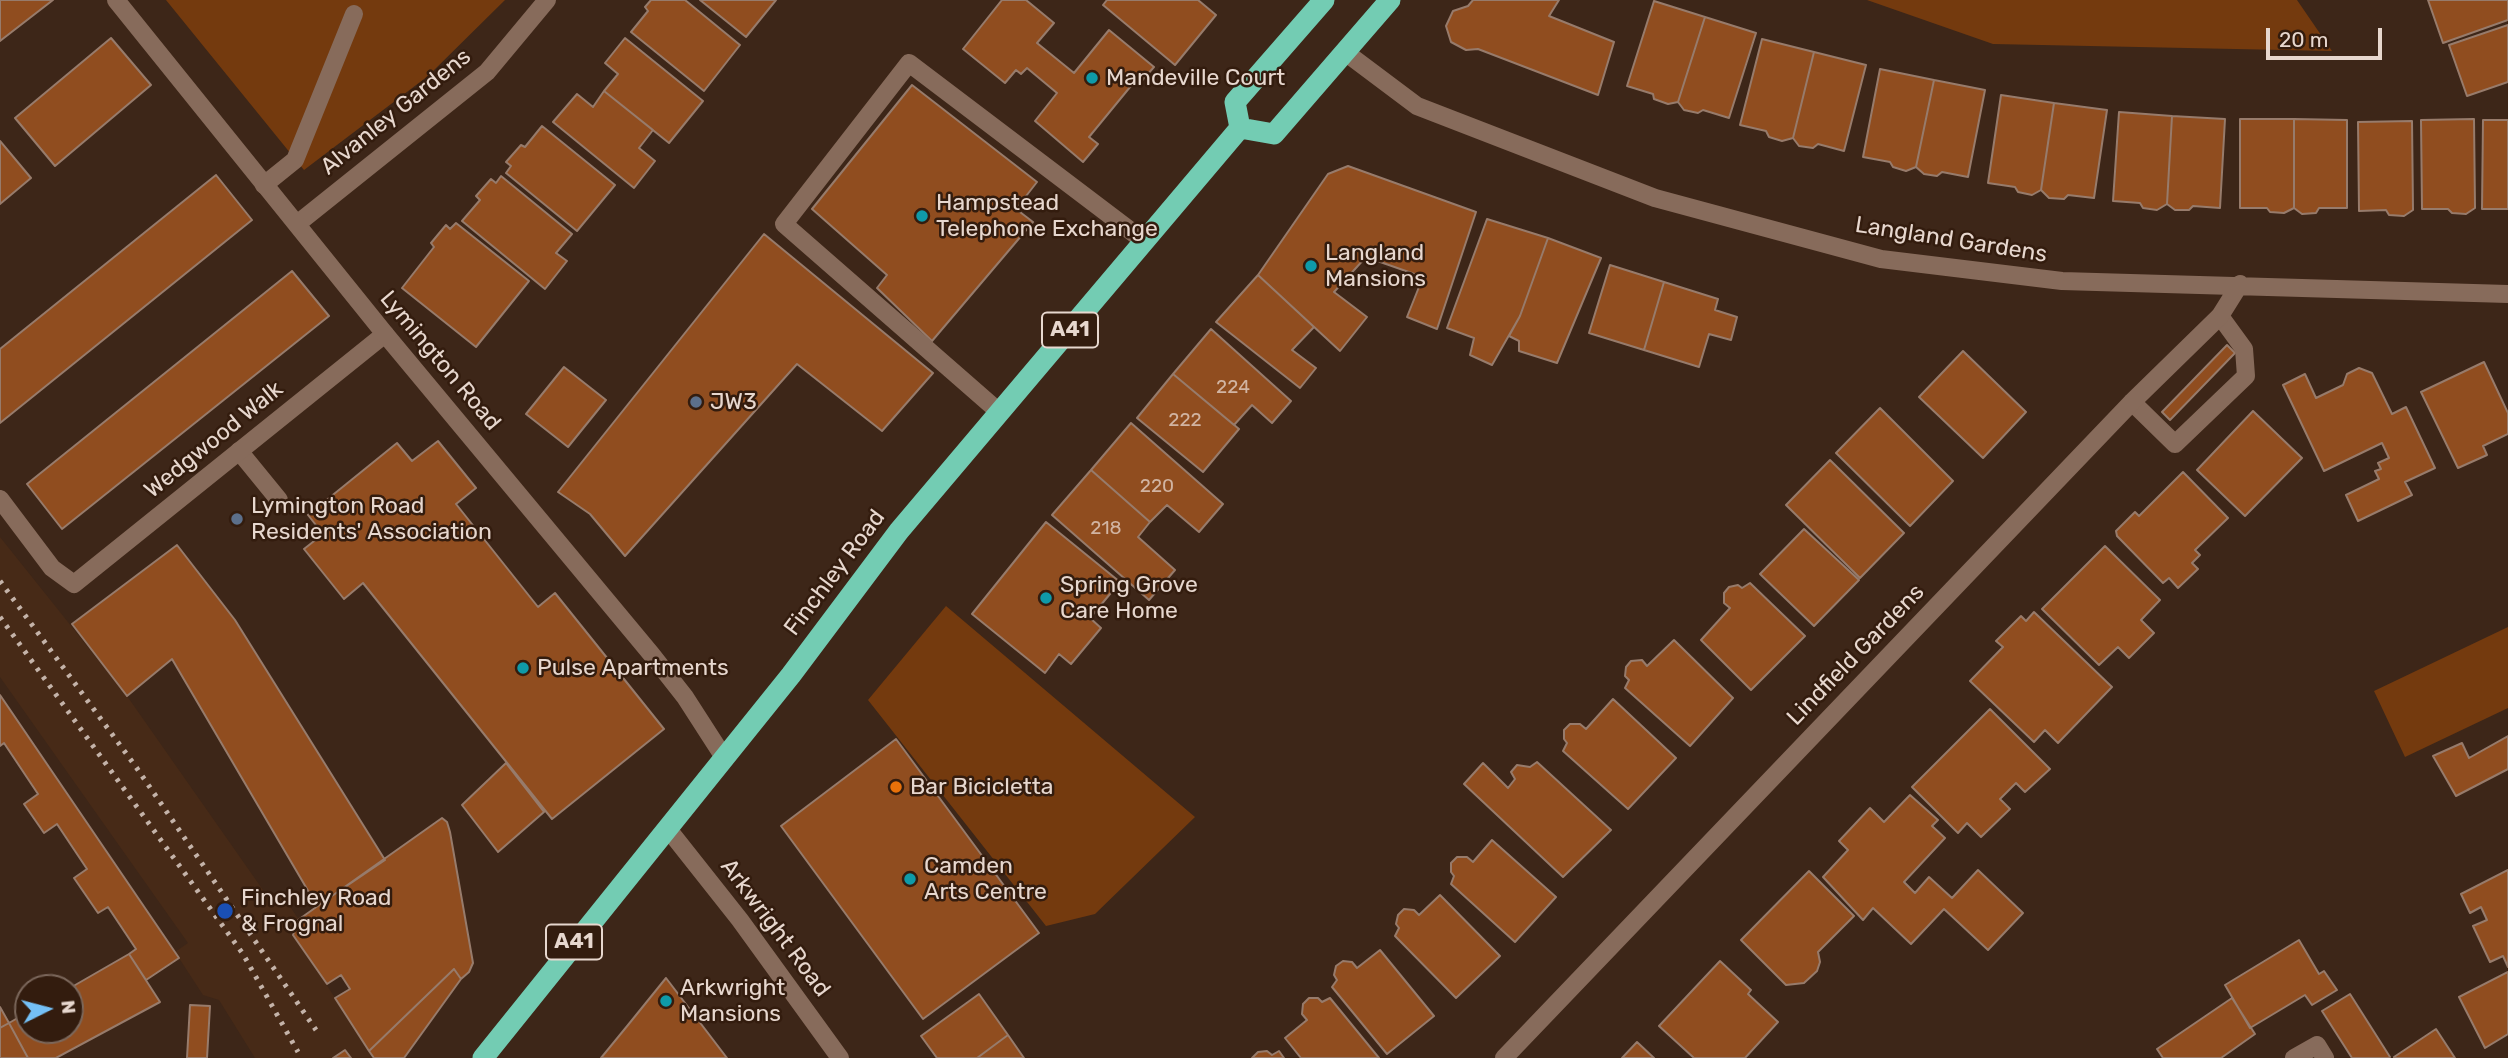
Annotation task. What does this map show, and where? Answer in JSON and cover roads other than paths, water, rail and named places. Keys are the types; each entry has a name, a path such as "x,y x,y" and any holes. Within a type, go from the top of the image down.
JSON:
{"highway":[{"path":"1324,0 1235,102 1240,128 1274,134 1390,0"},
{"name":"Finchley Road","path":"483,1058 627,875 668,830 723,757 791,675 899,531 1240,128"}],"street":[{"name":"Lymington Road","path":"116,0 385,334 652,655 685,697 723,757"},
{"name":"Alvanley Gardens","path":"297,224 487,72 547,0"},
{"path":"264,185 295,160 354,14"},
{"name":"Langland Gardens","path":"1345,52 1417,106 1442,116 1655,198 1881,259 2062,281 2240,284 2508,294"},
{"path":"998,411 784,224 909,63 1144,241"},
{"name":"Lindfield Gardens","path":"1504,1058 2132,402 2220,316 2240,284"},
{"path":"2132,402 2175,444 2246,376 2244,349 2220,316"},
{"name":"Wedgwood Walk","path":"0,499 52,568 74,584 385,334"},
{"path":"239,451 279,500"},
{"name":"Arkwright Road","path":"668,830 740,920 840,1058"},
{"path":"2294,1058 2317,1045 2325,1058"}],"railway":[{"path":"0,581 136,767 316,1030"},
{"path":"0,617 243,954 298,1052"}],"place":[{"name":"Mandeville Court","path":"1092,78"},
{"name":"Hampstead Telephone Exchange","path":"922,216"},
{"name":"Langland Mansions","path":"1311,266"},
{"name":"JW3","path":"696,402"},
{"name":"Lymington Road Residents' Association","path":"237,519"},
{"name":"Spring Grove Care Home","path":"1046,598"},
{"name":"Pulse Apartments","path":"523,668"},
{"name":"Bar Bicicletta","path":"896,787"},
{"name":"Camden Arts Centre","path":"910,879"},
{"name":"Finchley Road & Frognal","path":"225,911"},
{"name":"Arkwright Mansions","path":"666,1001"}]}
